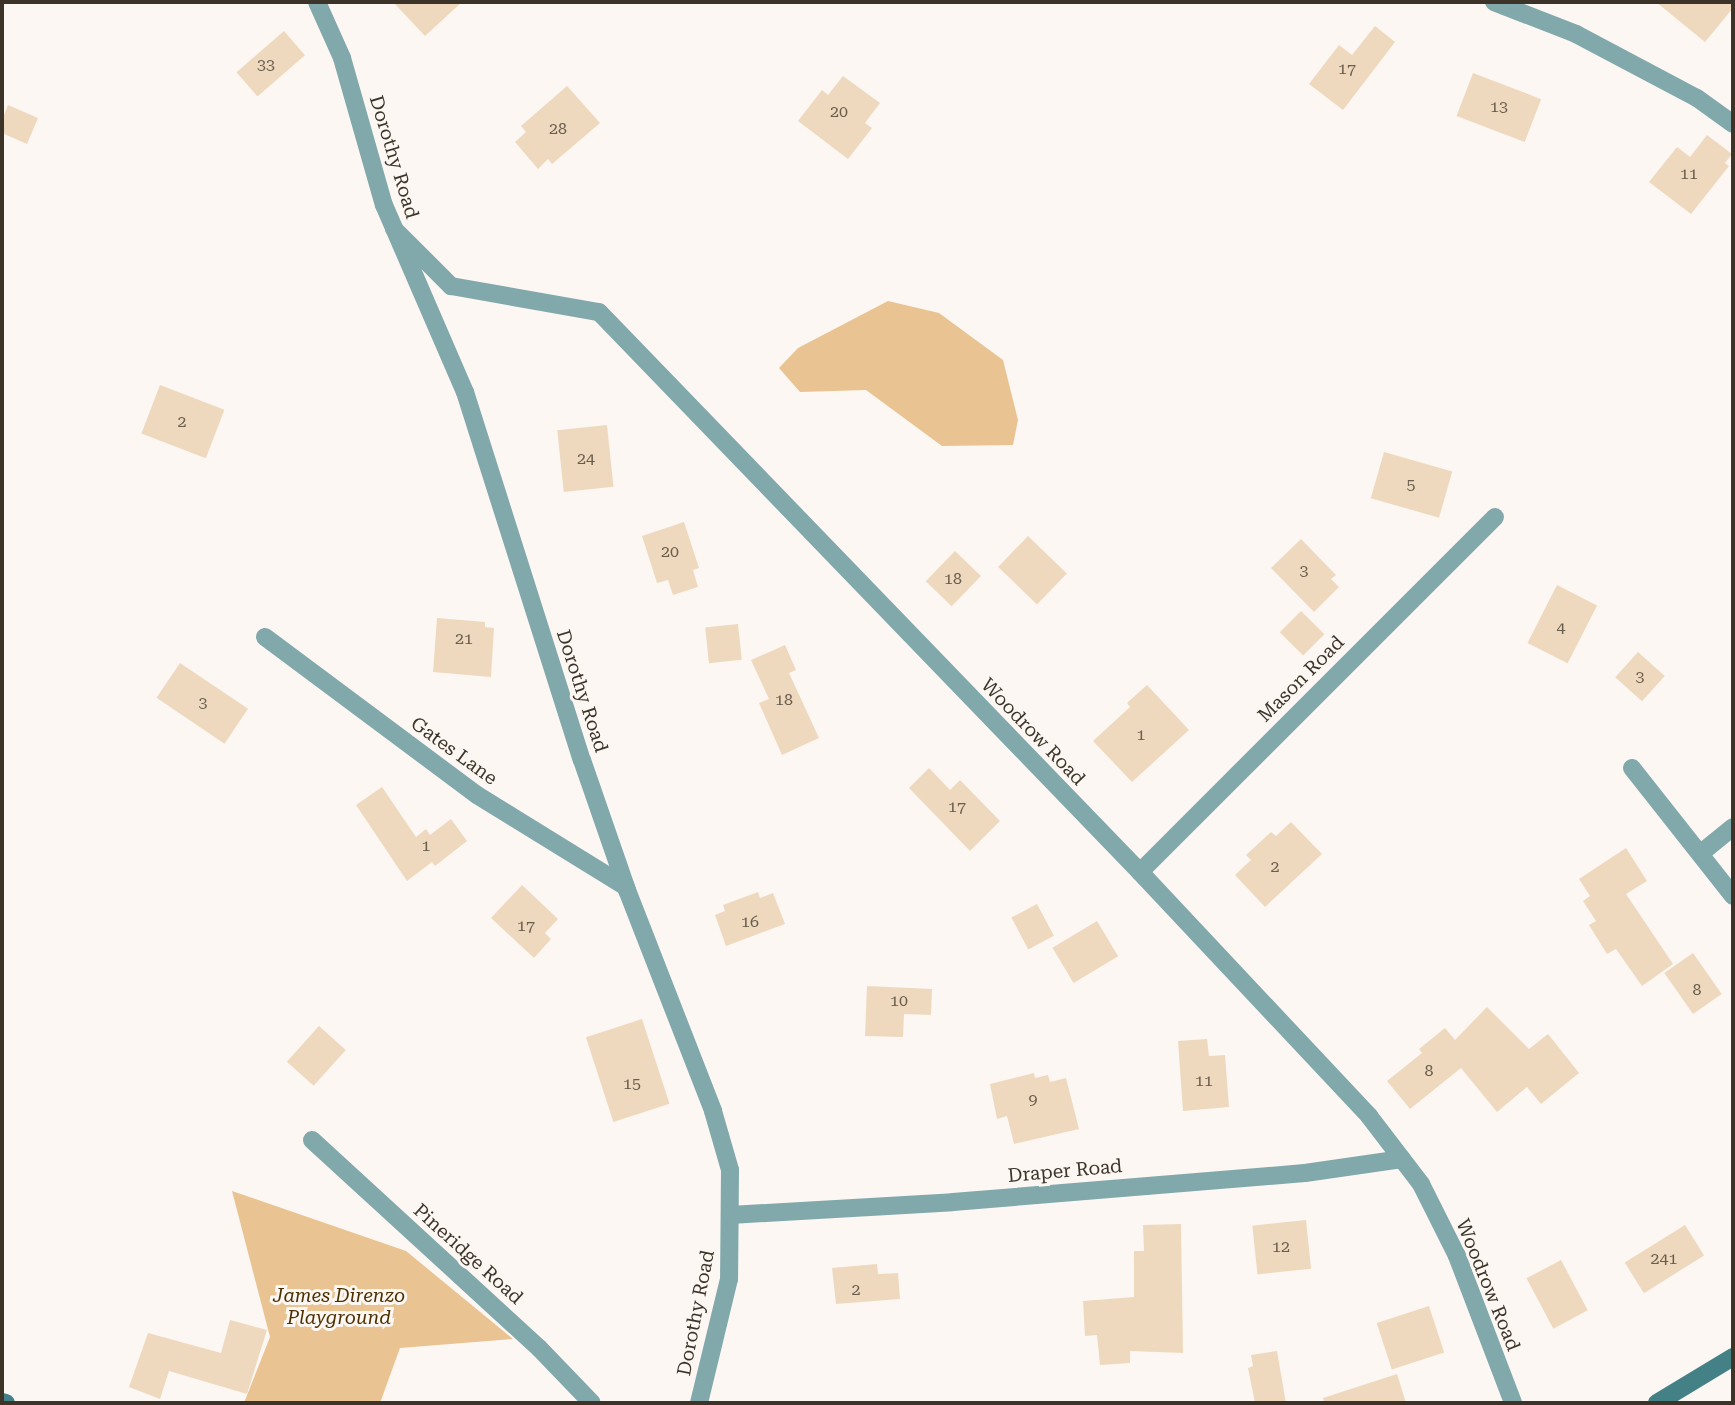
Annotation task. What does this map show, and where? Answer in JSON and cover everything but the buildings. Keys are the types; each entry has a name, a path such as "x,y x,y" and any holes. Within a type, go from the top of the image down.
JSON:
{"main road":[{"path":"1657,1403 1733,1357"}],"street":[{"name":"Dorothy Road","path":"317,2 342,58 384,205 465,392 504,508 545,646 626,887 713,1111 730,1170 729,1279 699,1403"},
{"path":"1494,2 1588,40 1697,98 1733,124"},
{"name":"Woodrow Road","path":"394,229 451,286 599,312 1140,872 1369,1116 1421,1184 1457,1256 1513,1403"},
{"name":"Mason Road","path":"1140,872 1495,517"},
{"name":"Gates Lane","path":"264,637 477,795 626,887"},
{"path":"1632,768 1702,853 1733,896"},
{"path":"1702,853 1733,827"},
{"name":"Pineridge Road","path":"312,1140 539,1348 592,1403"},
{"name":"Draper Road","path":"730,1215 953,1202 1305,1173 1402,1159"}],"green space":[{"path":"888,301 939,313 1003,360 1018,420 1013,445 942,446 866,390 800,392 779,368 798,348"},
{"name":"James Direnzo Playground","path":"232,1191 406,1251 513,1339 400,1348 380,1403 244,1403 270,1337"}]}
